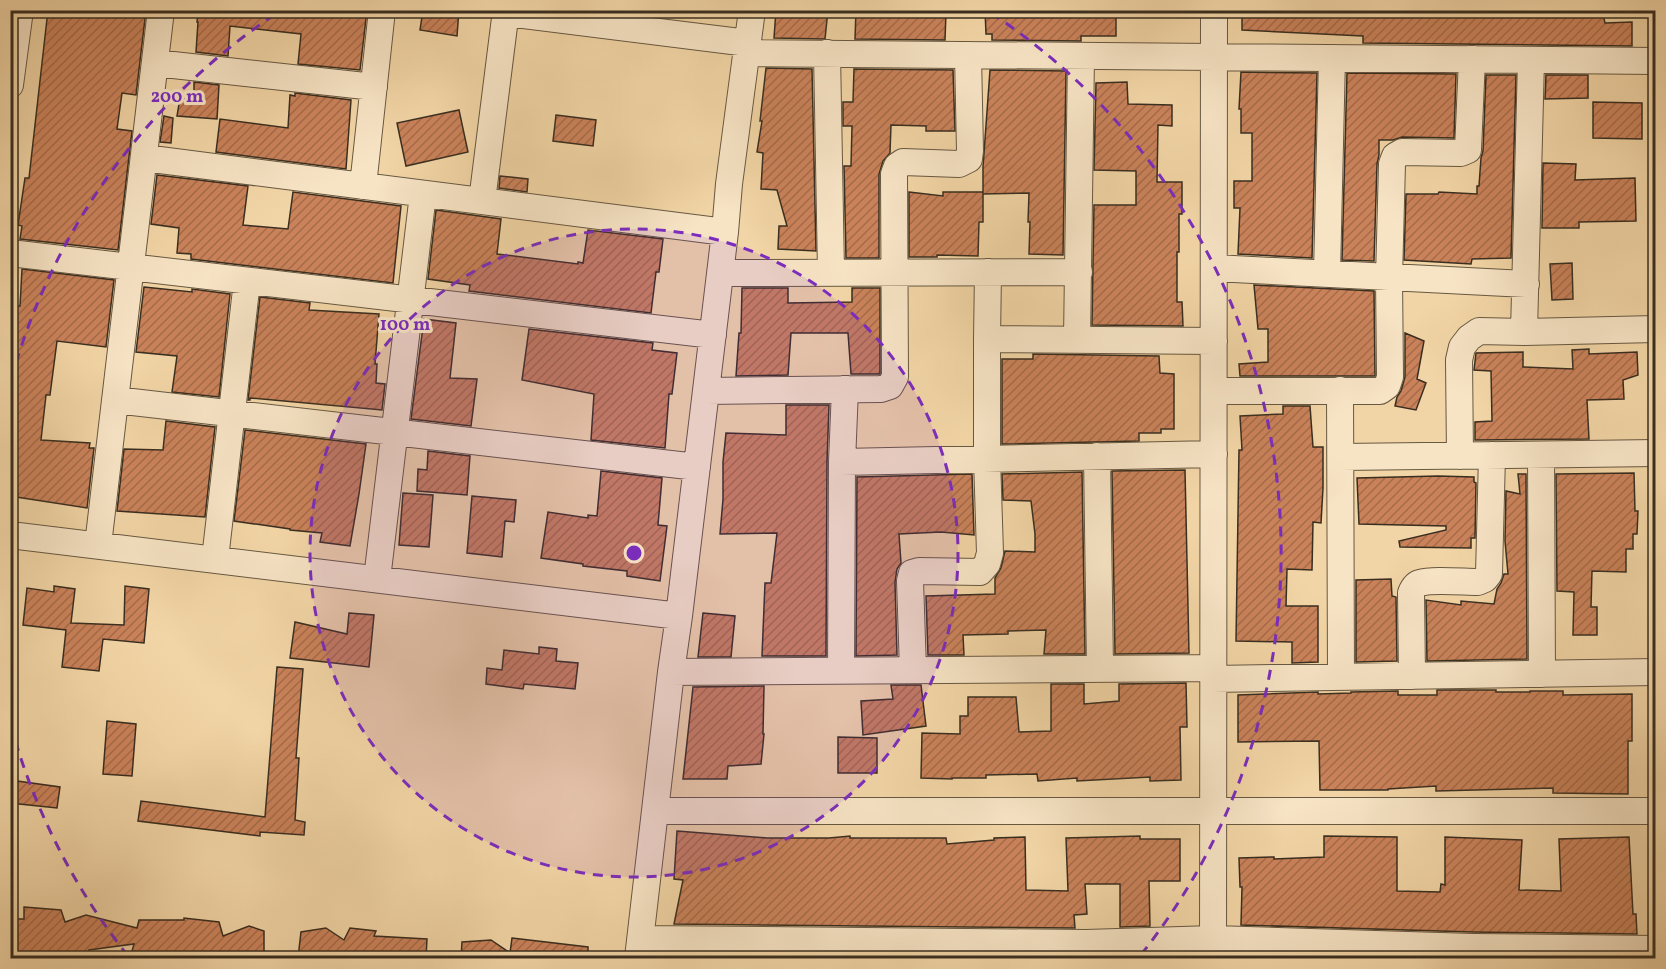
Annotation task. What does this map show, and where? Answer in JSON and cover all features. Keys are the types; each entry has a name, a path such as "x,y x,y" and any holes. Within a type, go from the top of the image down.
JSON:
{"street":[{"path":"10,85 20,10"},
{"path":"98,545 161,10"},
{"path":"363,186 382,10"},
{"path":"752,10 729,184 639,949 1086,951 1213,949 1473,953 1656,950"},
{"path":"1213,949 1214,10"},
{"path":"482,201 506,12 747,48 827,53 1656,60"},
{"path":"827,53 831,272"},
{"path":"706,390 881,389 890,386 895,377 894,174 897,166 903,162 959,164 969,159 968,55"},
{"path":"1077,340 1081,56"},
{"path":"1327,273 1332,58"},
{"path":"1214,391 1380,391 1387,386 1390,376 1389,278 1392,164 1395,156 1402,152 1461,153 1468,150 1472,59"},
{"path":"1524,332 1531,60"},
{"path":"155,63 375,87"},
{"path":"144,158 725,232"},
{"path":"377,579 423,194"},
{"path":"10,253 713,335"},
{"path":"1214,268 1526,284"},
{"path":"913,670 910,581 912,573 919,571 980,572 987,564 990,553 987,459 988,272"},
{"path":"720,273 1079,272"},
{"path":"215,559 247,280"},
{"path":"1460,456 1459,360 1462,347 1479,331 1656,329"},
{"path":"987,339 1214,341"},
{"path":"842,670 845,389"},
{"path":"1340,390 1341,677"},
{"path":"115,400 697,467"},
{"path":"1341,458 1656,453"},
{"path":"843,462 1214,454"},
{"path":"1412,676 1411,593 1414,586 1429,582 1478,582 1489,574 1492,455"},
{"path":"1541,455 1542,674"},
{"path":"1097,456 1100,669"},
{"path":"10,535 679,616"},
{"path":"671,672 1100,669 1341,677 1656,672"},
{"path":"656,811 1656,811"}],"building":[{"path":"48,10 146,10 136,95 122,93 117,129 132,131 118,250 20,239 22,226 18,225 25,178 29,178"},
{"path":"198,10 367,10 360,70 298,64 301,34 230,26 228,56 196,52"},
{"path":"423,10 459,10 457,36 420,30"},
{"path":"776,10 828,10 825,39 774,38"},
{"path":"856,10 946,12 945,40 855,39"},
{"path":"985,10 1081,10 1081,14 1116,13 1116,36 1081,36 1081,41 992,40 992,34 986,34"},
{"path":"1242,10 1602,10 1605,23 1632,22 1632,46 1363,43 1363,36 1242,30"},
{"path":"766,68 812,69 816,251 778,249 779,226 787,226 777,190 761,189 763,153 757,152"},
{"path":"854,69 953,70 955,131 926,131 926,126 891,125 890,153 883,161 879,174 879,258 846,258 844,166 851,166 852,126 843,126 843,102 853,102"},
{"path":"990,70 1066,71 1063,255 1029,254 1029,193 983,194"},
{"path":"1241,72 1317,73 1312,258 1238,254 1240,208 1234,208 1234,181 1252,181 1252,133 1241,133 1241,109 1239,109"},
{"path":"1347,73 1456,74 1454,138 1402,137 1393,140 1379,140 1374,261 1342,260"},
{"path":"1486,75 1516,75 1511,258 1472,259 1471,264 1404,260 1406,194 1438,194 1439,192 1477,194 1483,151"},
{"path":"1546,75 1588,75 1588,98 1545,99"},
{"path":"194,82 219,85 217,119 177,116 180,98 194,100"},
{"path":"1127,82 1128,104 1172,105 1172,126 1158,125 1157,182 1182,182 1182,214 1179,214 1179,252 1177,252 1177,302 1182,302 1183,326 1092,325 1094,205 1136,205 1136,171 1094,170 1096,83"},
{"path":"295,93 351,100 346,169 216,152 220,119 288,128 290,95 295,96"},
{"path":"1593,102 1642,103 1642,139 1593,138"},
{"path":"459,110 468,152 406,166 397,123"},
{"path":"556,115 596,120 593,146 553,141"},
{"path":"164,116 173,118 171,143 160,142"},
{"path":"1543,163 1576,164 1575,180 1635,178 1636,221 1579,222 1579,228 1542,228"},
{"path":"157,175 248,186 243,225 288,229 293,192 401,206 393,283 191,259 191,254 177,253 179,228 151,224"},
{"path":"500,176 528,179 527,192 499,188"},
{"path":"909,192 943,196 943,192 983,192 983,222 979,222 978,256 909,257"},
{"path":"436,210 501,219 497,254 578,264 578,262 583,263 588,230 663,239 651,313 469,291 470,285 428,279"},
{"path":"1572,263 1573,299 1552,300 1550,264"},
{"path":"22,269 114,280 106,347 57,341 50,395 46,395 41,440 90,443 89,448 94,448 87,508 10,496 10,346 15,306 20,306"},
{"path":"1254,285 1374,291 1375,376 1240,376 1239,364 1268,362 1268,329 1258,329"},
{"path":"144,287 192,292 192,289 230,294 219,397 172,392 177,356 136,352"},
{"path":"742,288 788,288 788,303 852,302 852,288 880,288 880,374 851,374 848,333 791,333 788,375 736,376 739,333 741,333"},
{"path":"260,297 310,303 309,310 379,314 375,364 377,364 376,383 385,384 382,410 250,398 248,400"},
{"path":"424,319 456,323 450,378 477,379 471,426 411,419"},
{"path":"529,329 653,343 652,350 677,353 672,394 669,394 665,448 591,440 594,394 522,380"},
{"path":"1405,333 1424,341 1417,379 1426,383 1416,410 1395,406 1405,377"},
{"path":"1589,349 1589,354 1637,352 1638,375 1623,380 1624,399 1587,400 1589,439 1475,440 1475,422 1492,421 1491,371 1474,370 1476,353 1523,352 1523,367 1573,369 1572,350"},
{"path":"1033,354 1159,356 1160,373 1174,374 1174,429 1161,429 1161,433 1139,433 1139,441 1002,444 1002,359 1033,359"},
{"path":"786,405 829,405 826,656 762,656 765,583 771,583 777,533 720,534 726,433 786,435"},
{"path":"1283,406 1310,406 1313,447 1323,447 1321,523 1313,522 1312,570 1287,569 1286,606 1318,606 1318,662 1292,663 1292,642 1236,641 1239,450 1242,450 1240,416 1283,414"},
{"path":"166,421 215,427 205,517 117,511 124,449 163,450"},
{"path":"245,430 366,444 350,546 320,542 322,533 234,521"},
{"path":"428,451 470,456 467,495 417,491 418,469 427,470"},
{"path":"1185,470 1189,653 1115,654 1112,471"},
{"path":"601,471 662,478 658,525 667,526 660,581 627,576 627,571 541,558 548,512 588,518 588,515 597,516"},
{"path":"1082,472 1085,654 1044,654 1046,630 963,635 964,655 928,655 926,596 995,594 995,578 1001,568 1005,551 1035,552 1031,501 1003,500 1002,474"},
{"path":"1634,473 1635,511 1638,511 1637,534 1633,534 1633,549 1626,549 1626,572 1592,571 1591,607 1597,607 1597,635 1573,635 1574,592 1557,591 1556,474"},
{"path":"972,474 974,535 941,532 899,534 901,563 897,569 895,582 897,655 856,656 857,477"},
{"path":"1518,474 1526,474 1527,659 1427,661 1426,600 1461,605 1461,601 1494,604 1497,589 1504,574 1508,574 1505,541 1506,491 1520,494"},
{"path":"1474,477 1476,483 1475,538 1471,538 1471,548 1400,547 1399,541 1446,530 1446,526 1359,524 1357,478"},
{"path":"403,493 433,495 429,547 399,545"},
{"path":"472,496 516,500 514,522 505,521 502,557 467,553"},
{"path":"1391,579 1392,596 1396,597 1397,661 1356,662 1356,580"},
{"path":"54,586 75,589 71,623 124,625 125,586 149,589 144,643 103,639 99,671 62,667 66,630 23,625 27,588 54,592"},
{"path":"349,613 374,615 369,667 290,658 295,622 347,634"},
{"path":"703,613 735,616 731,657 698,657"},
{"path":"539,647 557,649 556,661 578,663 575,689 524,684 523,689 486,684 487,668 502,670 504,650 539,654"},
{"path":"277,667 303,669 296,758 299,758 295,820 305,822 304,835 260,832 260,836 138,821 141,801 265,817"},
{"path":"1186,683 1187,727 1180,727 1181,780 1150,781 1150,777 1038,781 1037,774 986,775 986,778 921,778 922,733 960,734 960,716 968,716 968,697 1016,697 1019,732 1051,731 1051,684 1084,684 1084,704 1119,701 1119,684"},
{"path":"891,685 921,685 926,726 863,735 861,701 893,699"},
{"path":"764,686 764,734 761,764 728,766 727,779 683,779 693,687"},
{"path":"1437,690 1563,691 1563,695 1632,694 1632,741 1628,741 1628,794 1553,793 1553,788 1436,791 1436,786 1388,790 1320,790 1319,741 1238,742 1238,695 1398,691 1398,695 1437,695"},
{"path":"107,721 136,724 132,776 103,774"},
{"path":"838,737 877,738 877,773 838,773"},
{"path":"10,780 60,787 57,808 10,803"},
{"path":"677,831 767,838 850,836 850,838 946,838 947,844 1025,837 1026,890 1068,891 1066,838 1140,836 1140,839 1180,839 1180,881 1149,881 1150,926 1120,927 1120,884 1085,884 1087,914 1074,915 1075,928 674,924 683,880 674,879"},
{"path":"1324,836 1397,837 1397,891 1440,892 1441,884 1445,885 1445,837 1522,840 1519,890 1561,891 1559,839 1629,837 1633,914 1636,914 1637,934 1241,925 1242,887 1240,887 1239,858 1324,857"},
{"path":"24,907 61,910 65,922 86,915 137,928 139,920 184,920 184,918 219,922 223,936 249,926 264,931 264,957 150,958 150,953 132,951 134,944 89,950 87,958 10,958 10,919 24,919"},
{"path":"326,928 344,940 350,928 376,931 374,936 427,939 426,958 298,958 301,932"},
{"path":"512,938 588,947 588,958 461,958 462,942 491,940 510,953"},
{"path":"668,954 1026,957 668,958"},
{"path":"1239,955 1280,956 1280,958 1239,958"}]}
